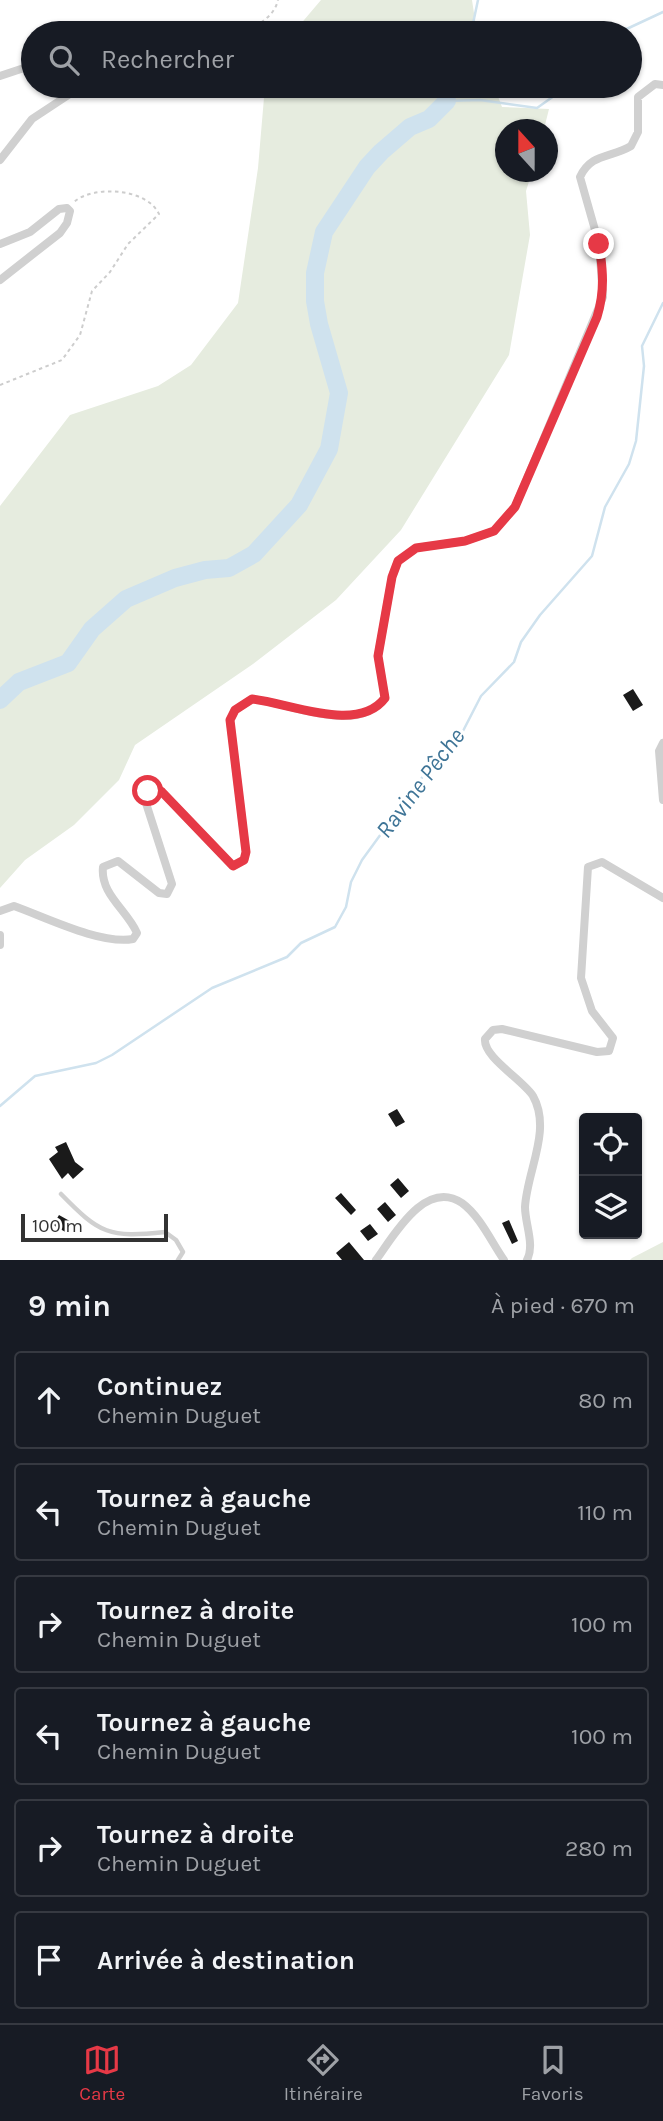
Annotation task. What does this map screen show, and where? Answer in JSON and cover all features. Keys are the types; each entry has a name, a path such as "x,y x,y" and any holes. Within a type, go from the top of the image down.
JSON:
{"street":[{"path":"0,76 21,69"},
{"path":"642,94 655,84 663,85"},
{"path":"0,160 32,119 64,98"},
{"path":"0,911 14,906 75,929 124,940 133,939 137,933 134,925 107,890 102,877 103,867 118,861 159,893 167,894 171,890 172,884 144,797 148,791 155,787 162,792 233,866 244,860 246,852 240,791 230,738 230,720 235,710 252,699 340,716 360,716 379,707 385,698 378,656 392,577 398,561 416,548 465,541 494,531 515,507 603,297 599,244 582,193 580,177 585,166 596,157 631,146 638,132 638,98"},
{"path":"0,244 30,232 60,209 67,208 70,216 60,233 0,280"},
{"path":"663,743 659,751 663,800"},
{"path":"527,1260 531,1252 525,1205 540,1114 531,1093 488,1051 485,1040 493,1030 502,1029 597,1052 609,1051 613,1038 592,1011 581,978 589,867 602,862 663,898"},
{"path":"0,935 0,945"},
{"path":"376,1260 417,1208 435,1199 449,1198 462,1203 474,1216 504,1260"}],"lane":[{"path":"61,1194 86,1219 107,1233 132,1235 165,1232 176,1240 183,1252 178,1260"}],"path":[{"path":"263,21 276,9 278,0"},
{"path":"0,385 62,360 80,335 92,291 110,272 128,244 159,214 146,200 104,192 80,197 67,208"}],"shaded area":[{"path":"321,0 472,0 475,21 303,21"},
{"path":"264,98 499,98 502,107 549,109 546,119 495,119 495,182 529,182 526,191 530,235 509,355 401,530 336,600 253,664 135,745 119,780 74,825 25,860 0,888 0,506 70,415 158,386 191,365 238,303 258,168"},
{"path":"663,1242 663,1260 630,1260 632,1258"}],"building":[{"path":"633,689 643,705 633,711 623,695"},
{"path":"397,1109 405,1122 396,1127 388,1114"},
{"path":"66,1142 75,1162 84,1169 73,1179 68,1173 62,1179 49,1159 58,1152 55,1147"},
{"path":"398,1178 409,1191 401,1198 390,1185"},
{"path":"341,1193 356,1210 351,1215 335,1198"},
{"path":"385,1202 396,1215 388,1222 377,1209"},
{"path":"59,1215 75,1224 69,1234 53,1225"},
{"path":"509,1220 518,1241 512,1244 502,1223"},
{"path":"370,1224 378,1234 368,1241 360,1231"},
{"path":"349,1242 364,1260 342,1260 336,1253"}],"waterway":[{"path":"474,21 478,0"},
{"path":"642,22 663,12"},
{"path":"447,101 450,98"},
{"path":"447,101 480,100 537,108 551,98"},
{"path":"0,700 19,682 68,663 92,629 126,599 175,578 205,570 229,568 254,554 299,505 329,449 339,393 315,301 315,273 324,232 367,167 381,152 410,127 429,119 447,101"},
{"name":"Ravine Pêche","path":"0,1106 35,1076 96,1063 212,988 287,957 301,943 335,927 346,907 351,882 362,860 432,764 463,731 481,696 514,662 521,642 540,615 592,556 605,507 629,464 636,441 644,366 642,346 663,303"}],"route":[{"path":"148,791 155,787 162,792 228,864 233,866 244,860 246,852 240,791 230,738 230,720 235,710 252,699 340,716 360,716 379,707 385,698 385,688 378,656 392,577 398,561 416,548 465,541 494,531 505,523 515,507 597,317 603,297 604,276 599,244"}]}
